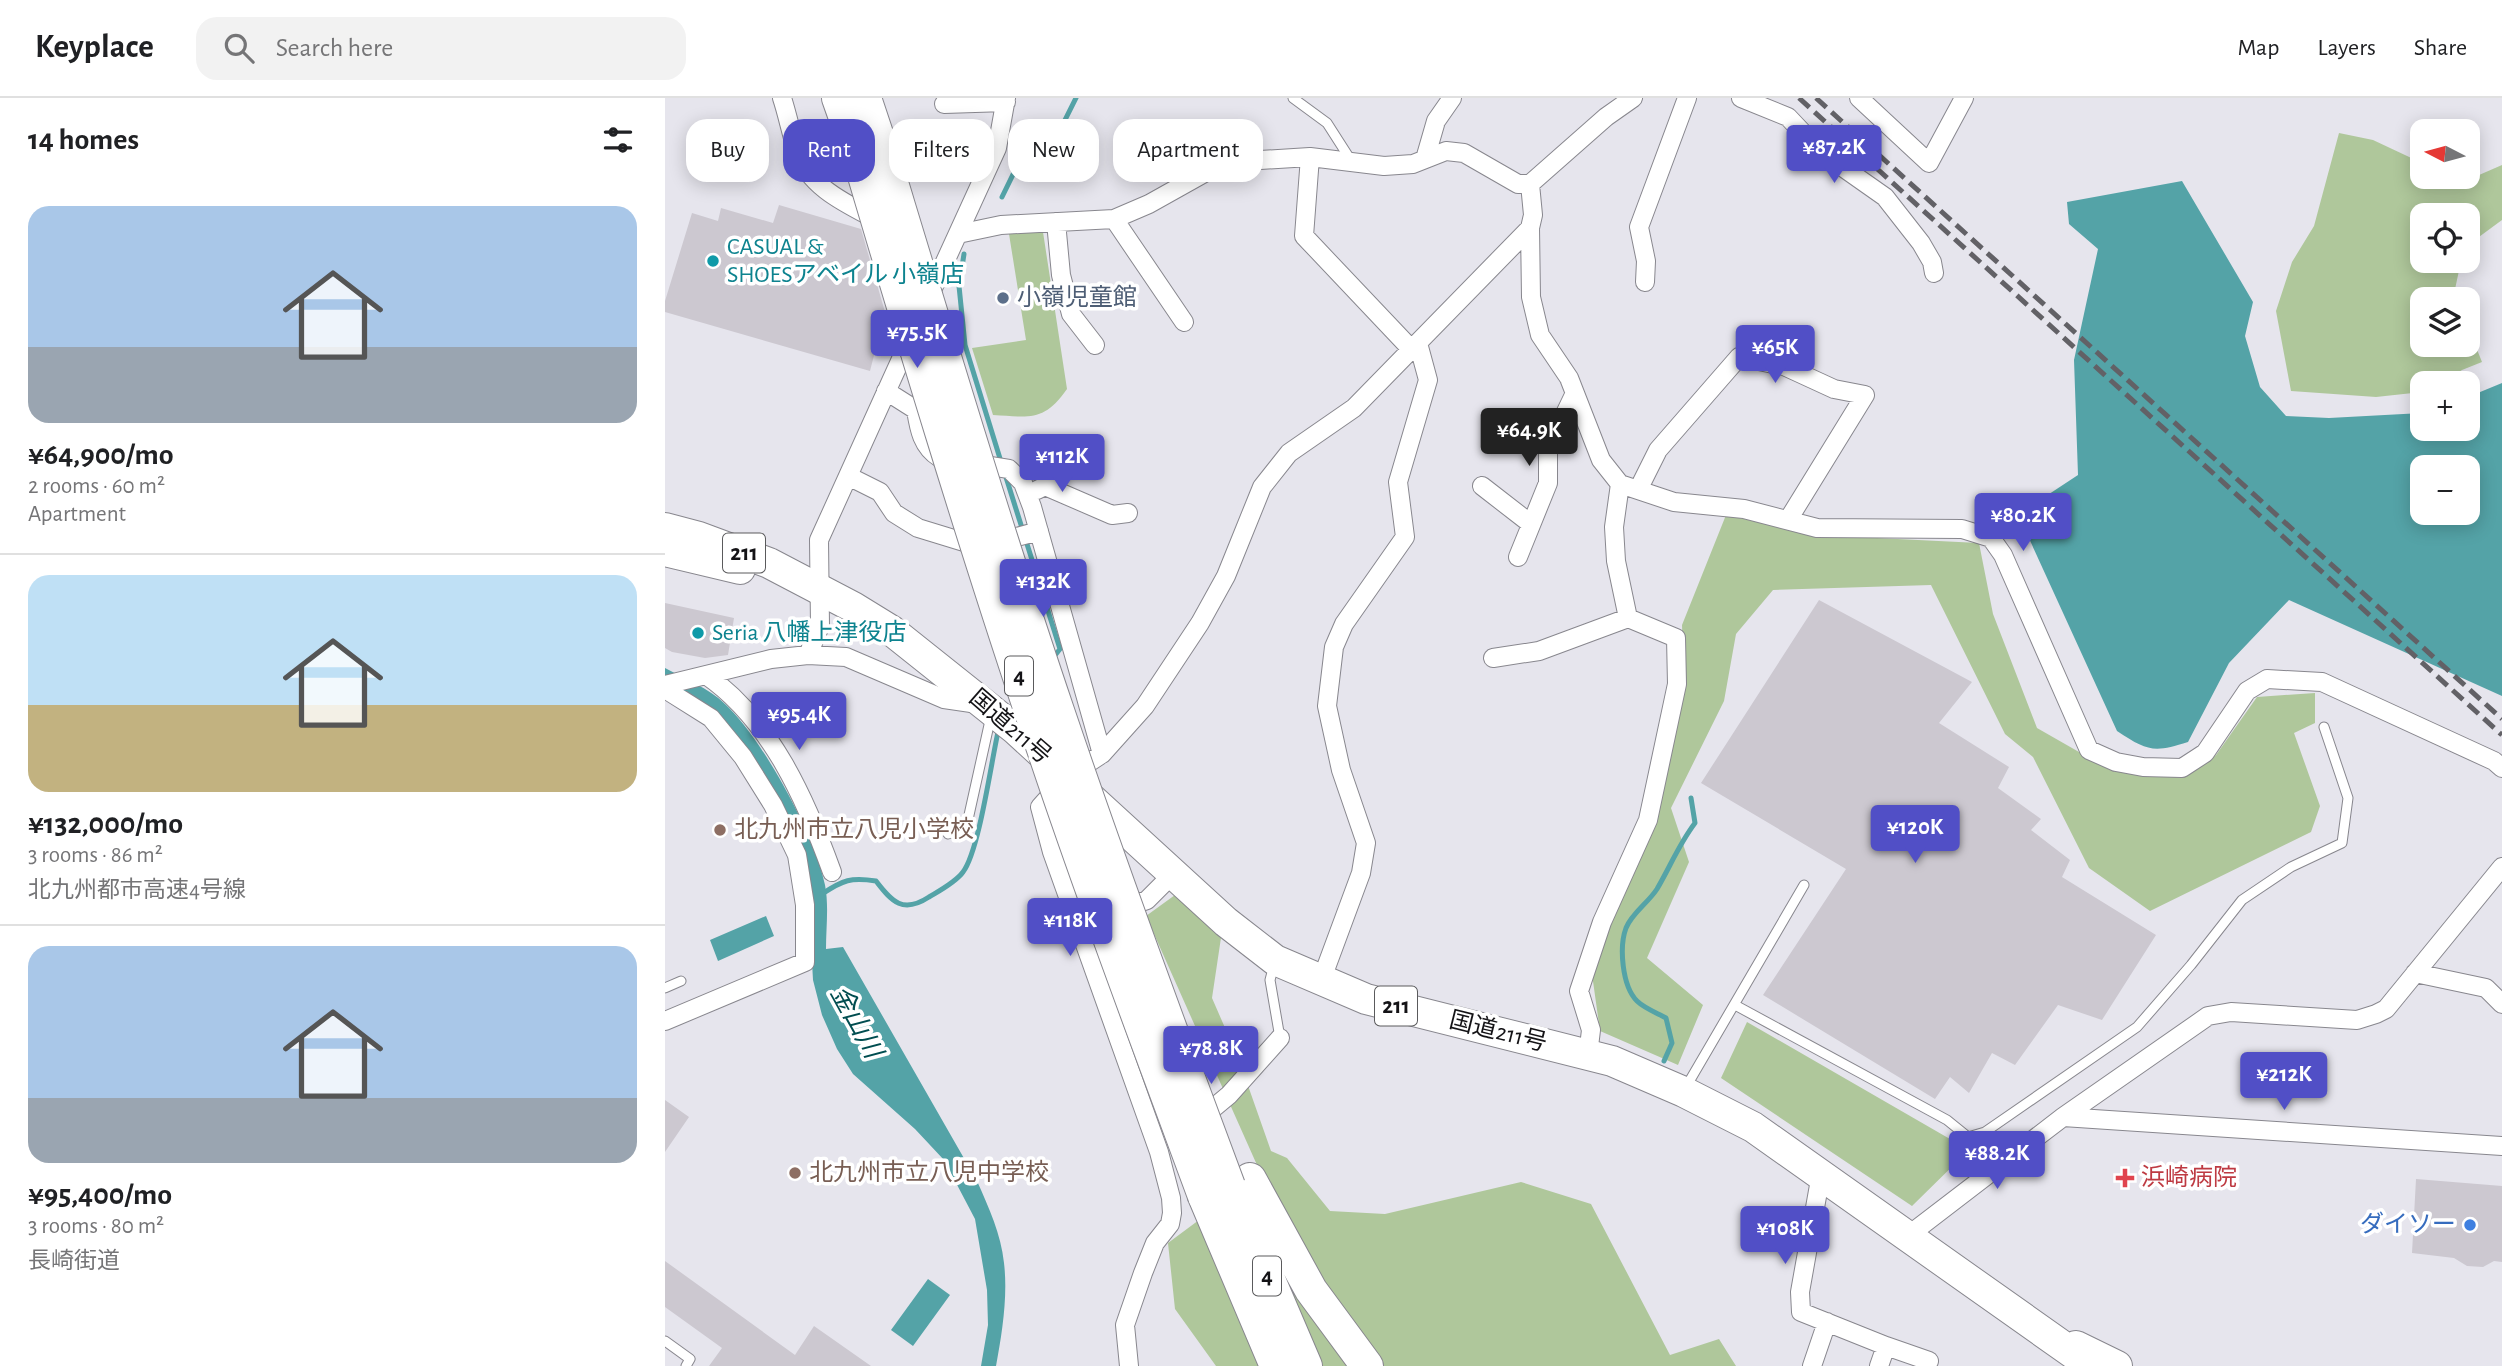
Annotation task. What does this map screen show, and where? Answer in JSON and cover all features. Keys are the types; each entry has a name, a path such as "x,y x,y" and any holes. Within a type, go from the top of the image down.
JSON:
{"highway":[{"name":"4","path":"838,98 851,119"},
{"name":"4","path":"865,98 866,119"},
{"name":"4","path":"875,165 968,430 1058,710 1137,942 1228,1187 1276,1366"},
{"name":"4","path":"875,173 938,427 1032,717 1114,951 1228,1187 1306,1366"},
{"name":"国道211号","path":"665,528 699,537 769,563 892,631 989,708 1226,922 1275,960 1366,999 1612,1062 1684,1092 1753,1127 2091,1366"},
{"name":"国道211号","path":"665,551 819,589"},
{"path":"1228,1187 1229,1285 1265,1366"},
{"path":"1228,1187 1311,1290 1367,1366"},
{"name":"国道211号","path":"2031,1325 2117,1366"}],"street":[{"path":"782,98 797,153 812,178 831,195 946,259"},
{"path":"1425,159 1436,121 1452,98"},
{"path":"958,234 1001,225 1114,219 1149,204 1208,171 1260,160 1310,157 1353,164 1403,165 1446,151 1464,153 1518,184 1530,184 1606,117 1633,98"},
{"path":"1645,282 1646,261 1639,227 1688,98"},
{"path":"1741,98 1789,117 1821,152 1885,197 1921,243 1933,262 1934,273"},
{"path":"1859,98 1929,163 1964,98"},
{"path":"809,655 820,626 819,540 997,148 1006,100 944,104"},
{"path":"1310,157 1304,236 1415,346 1428,380 1398,482 1405,537 1344,624 1334,647 1327,706 1341,770 1366,843 1361,873 1321,981"},
{"path":"1530,184 1533,215 1530,228 1531,297 1540,335 1569,378 1601,460 1629,487 1675,502 1744,509 1817,528 1962,529 1991,538 2003,555 2089,750 2116,762 2143,767 2182,768 2204,753 2247,691 2267,680 2322,682 2494,761 2502,768"},
{"path":"1114,219 1184,321"},
{"path":"1056,222 1061,275 1071,314 1095,345"},
{"path":"1129,1366 1125,1325 1151,1253 1170,1224 1171,1198 1159,1152 1052,852 1040,807 1067,777 1102,754 1145,706 1200,623 1226,576 1262,486 1289,453 1354,408 1530,228"},
{"path":"1628,618 1616,561 1614,527 1629,487 1739,356 1784,366 1834,389 1865,395 1788,520"},
{"path":"886,391 916,410 921,436 932,453 940,458 1009,468 1023,483 1102,754"},
{"path":"1518,556 1548,483 1548,449 1574,395"},
{"path":"1028,496 1045,486 1053,458"},
{"path":"848,476 880,492 894,513 918,528 967,543 991,544 1036,532"},
{"path":"1045,486 1112,515 1128,513"},
{"path":"1482,486 1531,524"},
{"path":"1493,659 1539,651 1628,618 1676,638 1677,684 1647,820 1602,922 1579,991 1591,1030 1588,1055"},
{"path":"665,687 771,659 809,655 846,657 944,699 989,708"},
{"path":"706,676 730,692 787,769 814,822 832,872"},
{"path":"665,687 712,718 743,757 773,805 797,855 805,905 805,962 665,1021"},
{"path":"1909,1235 2063,1117 2208,1016 2231,1012 2357,1020 2386,1009 2502,867"},
{"path":"1078,924 1147,900 1173,874"},
{"path":"2415,973 2486,988 2502,1004"},
{"path":"1159,1152 1229,1095 1280,1038"},
{"path":"2063,1117 2502,1146"},
{"path":"1821,1174 1800,1292 1801,1312 1929,1361"},
{"path":"1812,1366 1827,1322"},
{"path":"1879,1366 1887,1346"}],"lane":[{"path":"1293,98 1327,123 1353,164"},
{"path":"948,834 967,824 989,708"},
{"path":"1735,1004 1947,1121 1968,1138 1985,1132 2137,1027 2191,965 2242,900 2291,867 2342,843 2348,798 2324,727"},
{"path":"1684,1092 1804,885"},
{"path":"1275,960 1269,980 1280,1038"},
{"path":"665,988 681,981"},
{"path":"665,1341 690,1359 685,1366"}],"green space":[{"path":"2339,133 2373,140 2410,157 2410,189 2480,189 2480,175 2502,165 2502,220 2480,236 2480,203 2410,203 2410,273 2458,273 2455,287 2410,287 2410,357 2480,357 2482,362 2461,371 2410,371 2410,393 2376,397 2291,391 2276,311 2292,262 2314,226"},
{"path":"1043,232 1067,389 1051,407 1035,415 993,415 972,348 1026,340 1009,234"},
{"path":"1726,515 1816,535 1979,543 1993,614 2037,728 2086,756 2180,778 2216,755 2257,697 2315,693 2315,723 2294,733 2320,806 2311,832 2150,911 2089,868 2033,757 2005,734 1931,585 1773,590 1736,634 1724,701 1671,808 1689,862 1647,958 1703,1005 1678,1065 1600,1031 1591,967 1684,682 1682,625"},
{"path":"1175,895 1222,931 1212,998 1239,1060 1271,1151 1287,1158 1330,1211 1385,1214 1521,1182 1591,1204 1670,1355 1719,1339 1736,1366 1216,1366 1175,1309 1168,1243 1261,1174 1146,916"},
{"path":"1747,1022 1969,1150 1912,1206 1721,1078"}],"water":[{"path":"2182,181 2253,302 2245,336 2260,387 2286,416 2329,418 2410,414 2410,441 2480,441 2480,392 2502,383 2502,696 2289,600 2229,663 2188,742 2167,748 2151,748 2136,743 2117,731 2022,523 2040,500 2078,475 2074,360 2098,249 2069,224 2067,202"},
{"name":"金山川","path":"665,668 719,698 740,719 770,763 799,815 819,864 827,900 826,949 843,947 977,1181 997,1231 1004,1263 1005,1302 996,1366 981,1366 988,1325 987,1290 975,1219 944,1160 915,1129 853,1074 837,1049 822,1015 813,980 807,873 756,765 665,683"},
{"path":"766,916 774,936 718,961 710,940"},
{"path":"928,1279 950,1295 913,1346 891,1330"}],"building":[{"path":"779,205 861,229 885,312 870,371 665,312 665,301 692,213 718,221 721,208 773,223"},
{"path":"1819,600 1972,682 1939,723 2009,767 1998,788 2041,819 2031,830 2070,860 2062,877 2156,935 2102,1020 2058,1005 2015,1065 1992,1053 1969,1093 1950,1077 1935,1099 1763,995 1846,869 1701,783"},
{"name":"Seria 八幡上津役店","path":"665,603 734,618 728,655 705,658 672,652 665,648"},
{"path":"665,1100 689,1117 665,1152"},
{"path":"2416,1179 2502,1186 2502,1262 2494,1261 2483,1267 2467,1266 2454,1258 2412,1253"},
{"path":"665,1261 795,1355 814,1326 871,1366 709,1366 722,1348 665,1307"}],"waterway":[{"path":"1002,197 1023,154 1059,132 1076,98"},
{"path":"964,254 959,286 965,345 1002,465"},
{"path":"1005,474 1060,649 1052,659"},
{"path":"822,894 847,881 876,881 893,900 912,905 956,879 963,872 974,846 998,732"},
{"path":"1664,1061 1672,1043 1666,1018 1643,1006 1632,994 1623,966 1623,945 1626,928 1657,889 1695,823 1691,798"}],"railway":[{"path":"1799,98 2502,735"},
{"path":"1816,98 2502,719"}],"place":[{"name":"CASUAL & SHOESアベイル 小嶺店","path":"713,261"},
{"name":"小嶺児童館","path":"1003,298"},
{"name":"Seria 八幡上津役店","path":"698,633"},
{"name":"北九州市立八児小学校","path":"720,830"},
{"name":"北九州市立八児中学校","path":"795,1173"},
{"name":"浜崎病院","path":"2125,1178"},
{"name":"ダイソー","path":"2470,1225"}]}
